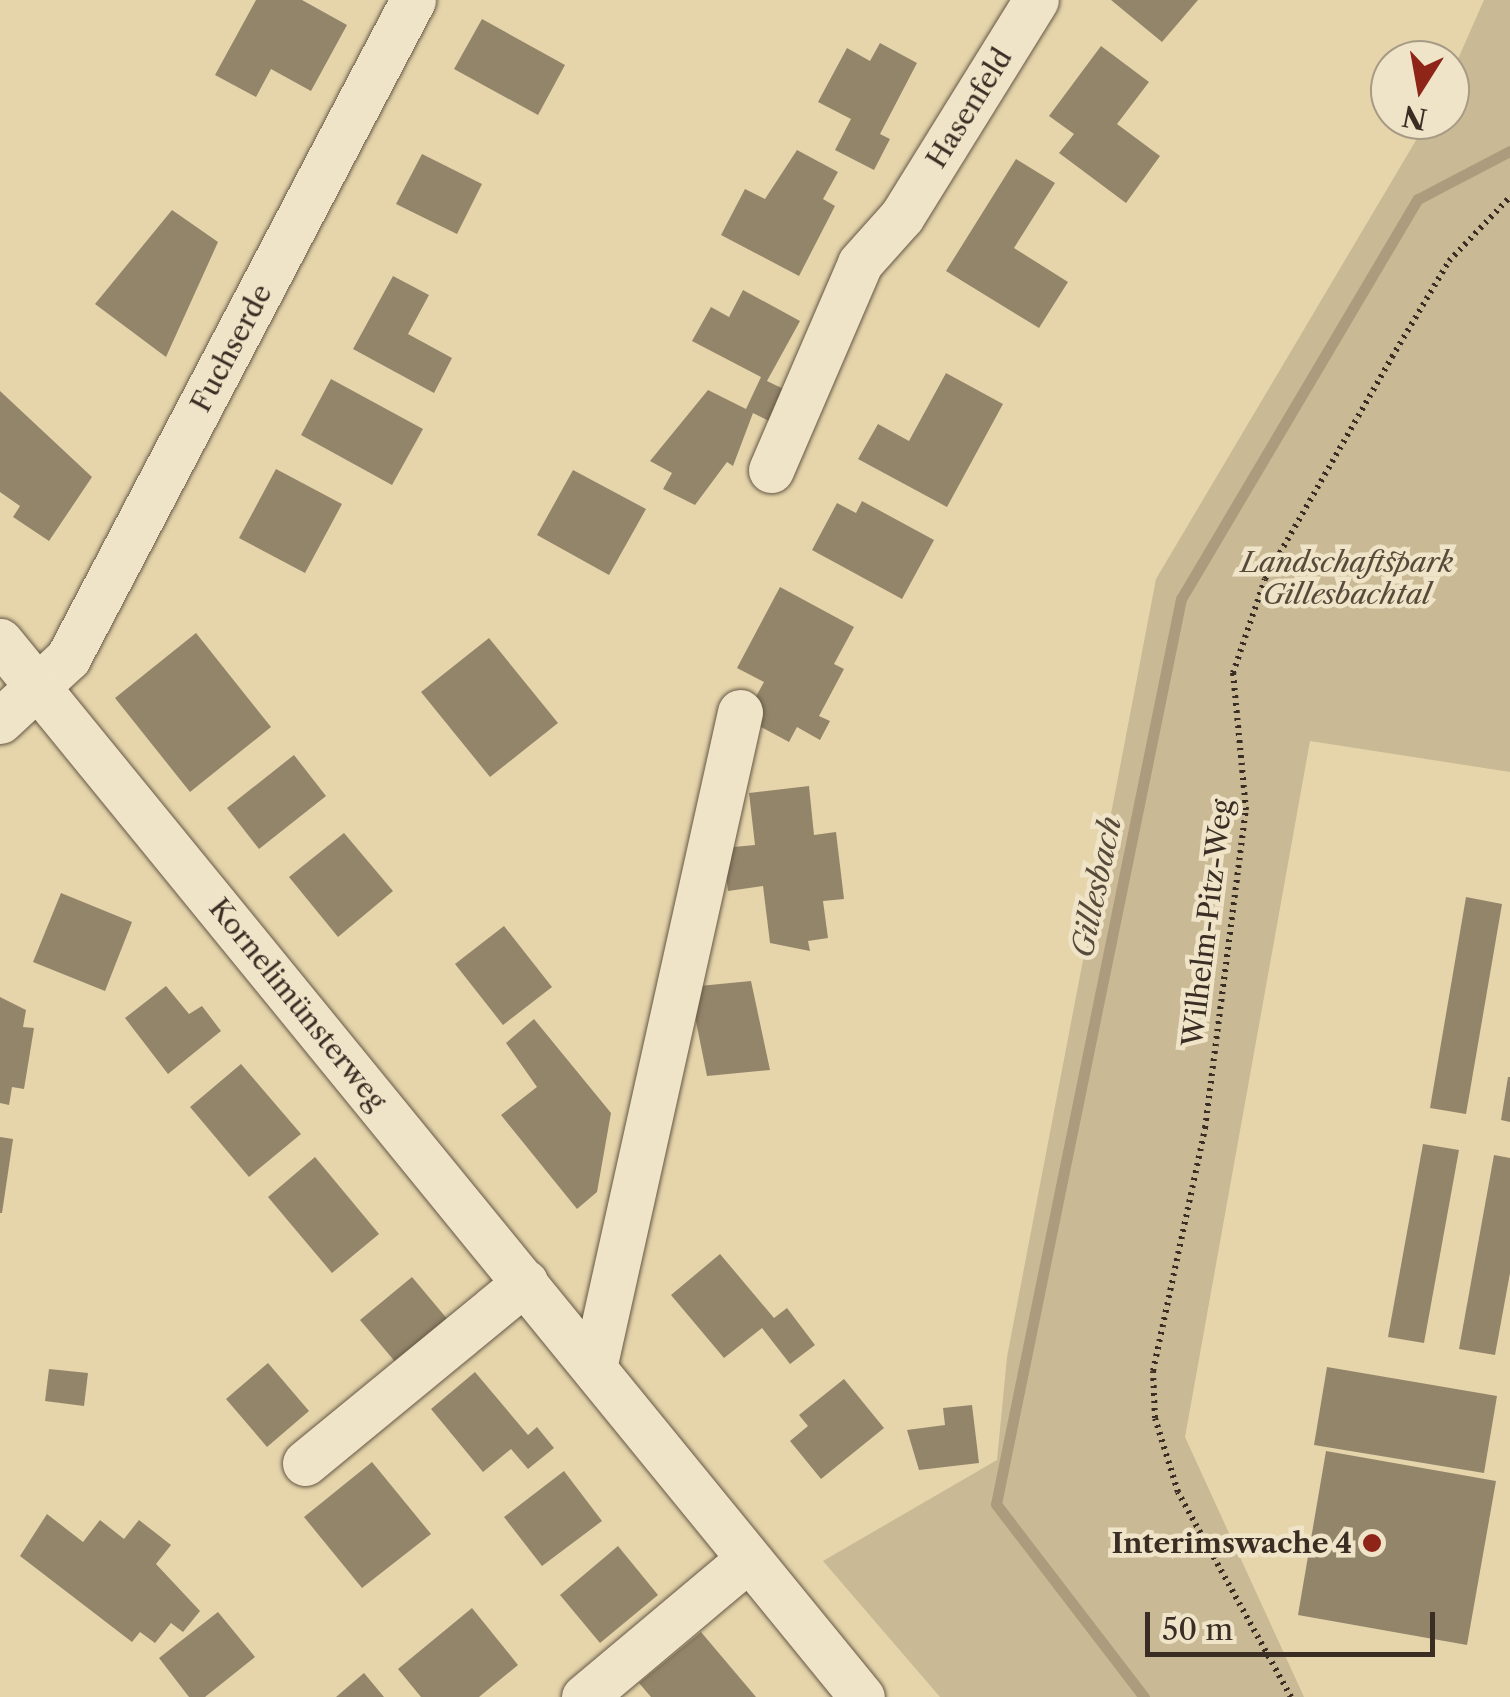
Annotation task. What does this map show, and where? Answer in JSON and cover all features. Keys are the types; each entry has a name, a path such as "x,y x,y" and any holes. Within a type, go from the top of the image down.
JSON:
{"street":[{"name":"Fuchserde","path":"0,722 40,690 68,658 413,0"},
{"name":"Hasenfeld","path":"771,470 860,263 902,216 1036,0"},
{"name":"Kornelimünsterweg","path":"0,641 594,1368 746,1561 862,1697"},
{"path":"594,1368 740,712"},
{"path":"305,1462 524,1282"},
{"path":"584,1697 746,1561"}],"path":[{"name":"Wilhelm-Pitz-Weg","path":"1291,1697 1178,1492 1155,1418 1153,1372 1205,1128 1246,810 1233,672 1266,580 1392,357 1460,246 1510,197"}],"green space":[{"name":"Landschaftspark Gillesbachtal","path":"1484,0 1510,0 1510,772 1310,741 1185,1437 1304,1697 940,1697 823,1561 997,1460 1007,1357 1156,579 1416,140 1470,140 1470,40 1466,40"}],"building":[{"path":"256,0 302,0 347,25 311,91 271,69 256,97 215,75"},
{"path":"1111,0 1198,0 1162,42"},
{"path":"482,19 565,65 538,115 454,69"},
{"path":"880,43 917,63 880,134 890,139 874,170 835,150 851,119 818,102 847,48 870,61"},
{"path":"1101,46 1149,82 1117,124 1160,156 1126,203 1059,153 1074,134 1049,116"},
{"path":"797,150 838,172 823,199 835,206 799,276 721,235 745,189 765,199"},
{"path":"422,154 482,184 457,234 396,204"},
{"path":"1016,159 1055,183 1014,248 1068,282 1039,328 946,271"},
{"path":"172,210 218,242 166,357 95,304"},
{"path":"393,276 429,295 408,334 452,358 434,393 353,349"},
{"path":"743,290 800,321 767,381 792,393 777,425 753,413 733,466 727,462 695,505 663,489 672,473 650,461 708,390 746,409 761,377 692,341 711,307 729,317"},
{"path":"946,373 1003,404 947,507 858,459 878,424 909,441"},
{"path":"331,379 423,429 392,485 301,435"},
{"path":"0,391 92,477 49,541 13,517 20,506 0,492"},
{"path":"276,469 342,504 305,573 239,538"},
{"path":"573,470 646,509 609,575 537,535"},
{"path":"862,501 934,540 902,599 812,550 837,503 856,513"},
{"path":"780,587 854,627 834,664 844,669 819,716 830,721 820,740 797,727 789,742 744,718 764,682 737,668"},
{"path":"196,633 271,727 190,792 115,698"},
{"path":"489,638 558,723 490,777 421,692"},
{"path":"294,755 326,796 259,849 227,808"},
{"path":"809,786 814,835 836,832 844,899 823,901 828,938 808,941 810,951 770,943 763,886 728,891 723,848 755,845 749,793"},
{"path":"344,833 393,891 338,937 289,877"},
{"path":"61,893 132,922 105,991 33,962"},
{"path":"1466,897 1502,904 1466,1114 1430,1108"},
{"path":"504,926 552,987 503,1025 455,964"},
{"path":"751,981 770,1070 707,1076 689,987"},
{"path":"166,986 189,1014 202,1006 221,1031 168,1074 125,1018"},
{"path":"0,997 26,1010 23,1027 34,1028 24,1089 12,1087 9,1105 0,1103"},
{"path":"534,1019 611,1113 597,1192 577,1209 501,1115 537,1087 506,1043"},
{"path":"241,1064 301,1134 249,1177 190,1107"},
{"path":"1510,1077 1510,1122 1501,1120"},
{"path":"0,1137 13,1139 2,1213 0,1213"},
{"path":"1423,1144 1459,1150 1424,1343 1388,1337"},
{"path":"1494,1155 1510,1158 1510,1273 1495,1355 1459,1349"},
{"path":"315,1157 379,1234 332,1273 268,1197"},
{"path":"720,1254 774,1318 787,1308 815,1345 790,1364 762,1328 724,1358 671,1295"},
{"path":"412,1277 454,1327 402,1370 360,1320"},
{"path":"268,1363 309,1411 267,1447 226,1399"},
{"path":"1327,1367 1497,1396 1484,1473 1314,1445"},
{"path":"49,1369 88,1373 84,1406 45,1401"},
{"path":"475,1372 528,1435 537,1427 554,1448 528,1469 511,1449 483,1472 431,1409"},
{"path":"844,1379 884,1428 821,1479 790,1441 808,1426 799,1415"},
{"path":"972,1405 979,1463 919,1470 907,1430 945,1425 943,1408"},
{"path":"1326,1451 1496,1481 1467,1645 1298,1615"},
{"path":"372,1462 431,1534 362,1588 304,1517"},
{"path":"564,1471 602,1521 542,1566 504,1517"},
{"path":"47,1514 83,1542 100,1520 124,1539 139,1520 171,1545 156,1564 200,1611 183,1632 171,1623 155,1643 140,1632 132,1642 20,1556"},
{"path":"618,1546 658,1595 600,1643 560,1595"},
{"path":"472,1608 518,1665 479,1697 421,1697 398,1669"},
{"path":"218,1612 255,1657 205,1697 189,1697 159,1658"},
{"path":"701,1632 756,1697 651,1697 639,1683"},
{"path":"364,1673 384,1697 336,1697"}],"waterway":[{"name":"Gillesbach","path":"1144,1697 996,1504 1181,599 1418,199 1510,151"}],"place":[{"name":"Interimswache 4","path":"1372,1543"}]}
